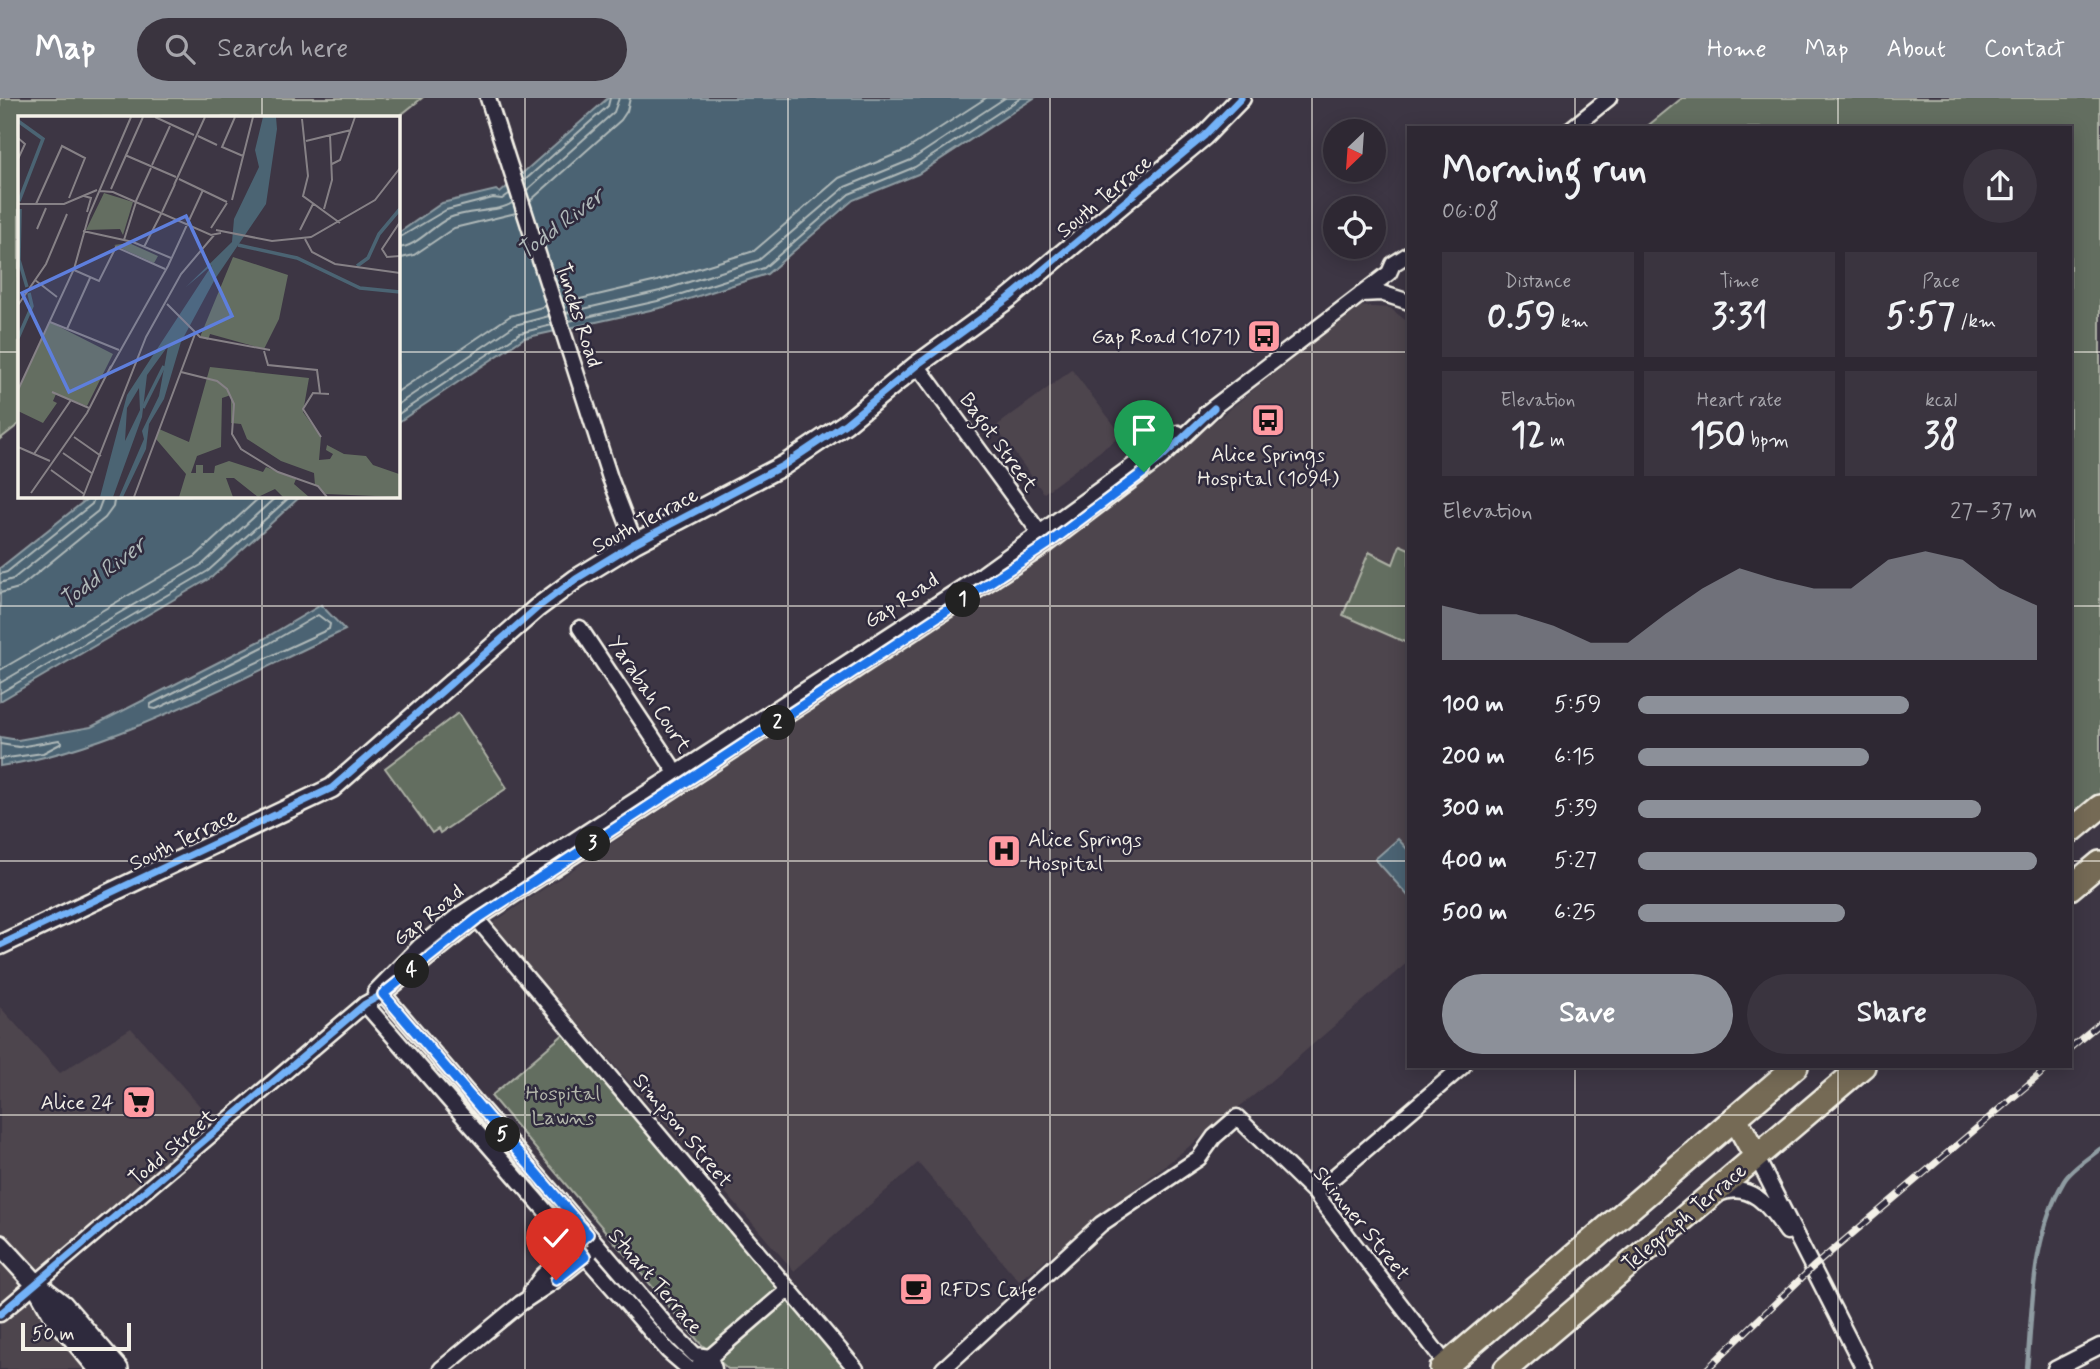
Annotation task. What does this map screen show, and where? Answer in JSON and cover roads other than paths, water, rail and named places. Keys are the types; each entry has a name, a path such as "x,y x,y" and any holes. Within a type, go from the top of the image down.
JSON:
{"highway":[{"path":"2072,830 2100,807"},
{"path":"2072,886 2100,863"},
{"name":"Telegraph Terrace","path":"1444,1367 1794,1068"},
{"name":"Telegraph Terrace","path":"1506,1369 1861,1068"},
{"path":"1735,1118 1756,1156"}],"main road":[{"path":"0,1245 36,1284 63,1305 118,1369"},
{"path":"36,1284 53,1314 99,1369"}],"street":[{"name":"Tuncks Road","path":"488,98 610,478 635,543"},
{"name":"South Terrace","path":"0,945 332,788 537,608 576,579 635,543 784,466 845,424 917,365 1009,298 1204,135 1241,98"},
{"path":"1574,126 1609,98"},
{"name":"Gap Road","path":"380,991 412,953 459,915 720,753 1161,458 1214,408 1389,273 1393,264 1407,257"},
{"path":"1389,273 1389,285 1405,300"},
{"path":"1361,294 1405,300"},
{"name":"Bagot Street","path":"917,365 1044,538"},
{"name":"Yarabah Court","path":"580,628 680,779"},
{"name":"Gap Road","path":"365,1004 477,919 680,779"},
{"name":"Simpson Street","path":"477,919 856,1369"},
{"name":"Stuart Terrace","path":"380,991 684,1345 695,1355 712,1363"},
{"name":"Stuart Terrace","path":"365,1004 668,1351 689,1369"},
{"name":"Todd Street","path":"0,1314 365,1004"},
{"path":"1315,1193 1461,1068"},
{"name":"Skinner Street","path":"943,1369 1101,1224 1199,1158 1214,1137 1237,1117 1315,1193 1444,1367"},
{"path":"1756,1156 1864,1369"},
{"path":"1705,1199 1733,1189 1749,1192 1772,1212 1813,1267"},
{"path":"521,1303 542,1276 576,1245 593,1240"},
{"path":"441,1369 521,1303 585,1257 593,1240"},
{"path":"696,1369 712,1363 789,1289"},
{"path":"2056,1368 2100,1346"}],"water":[{"name":"Todd River","path":"608,98 1034,98 918,174 853,200 767,274 664,307 524,338 399,422 399,233 442,203 496,190 500,193"},
{"name":"Todd River","path":"89,497 300,497 212,577 0,701 0,568"},
{"path":"321,605 345,630 131,729 43,758 0,766 0,737 18,740 91,727 260,641"},
{"path":"1398,839 1407,849 1407,895 1375,859"}],"waterway":[{"path":"2027,1369 2035,1272 2045,1225 2064,1181 2100,1149"}],"railway":[{"path":"2072,1046 2100,1023"},
{"path":"1707,1369 1813,1267 2048,1068"}],"place":[{"name":"Gap Road (1071)","path":"1264,336"},
{"name":"Alice Springs Hospital (1094)","path":"1268,420"},
{"name":"Alice Springs Hospital","path":"1004,851"},
{"name":"Alice 24","path":"139,1102"},
{"name":"RFDS Cafe","path":"916,1289"}],"park label":[{"name":"Hospital Lawns","path":"563,1105"}]}
